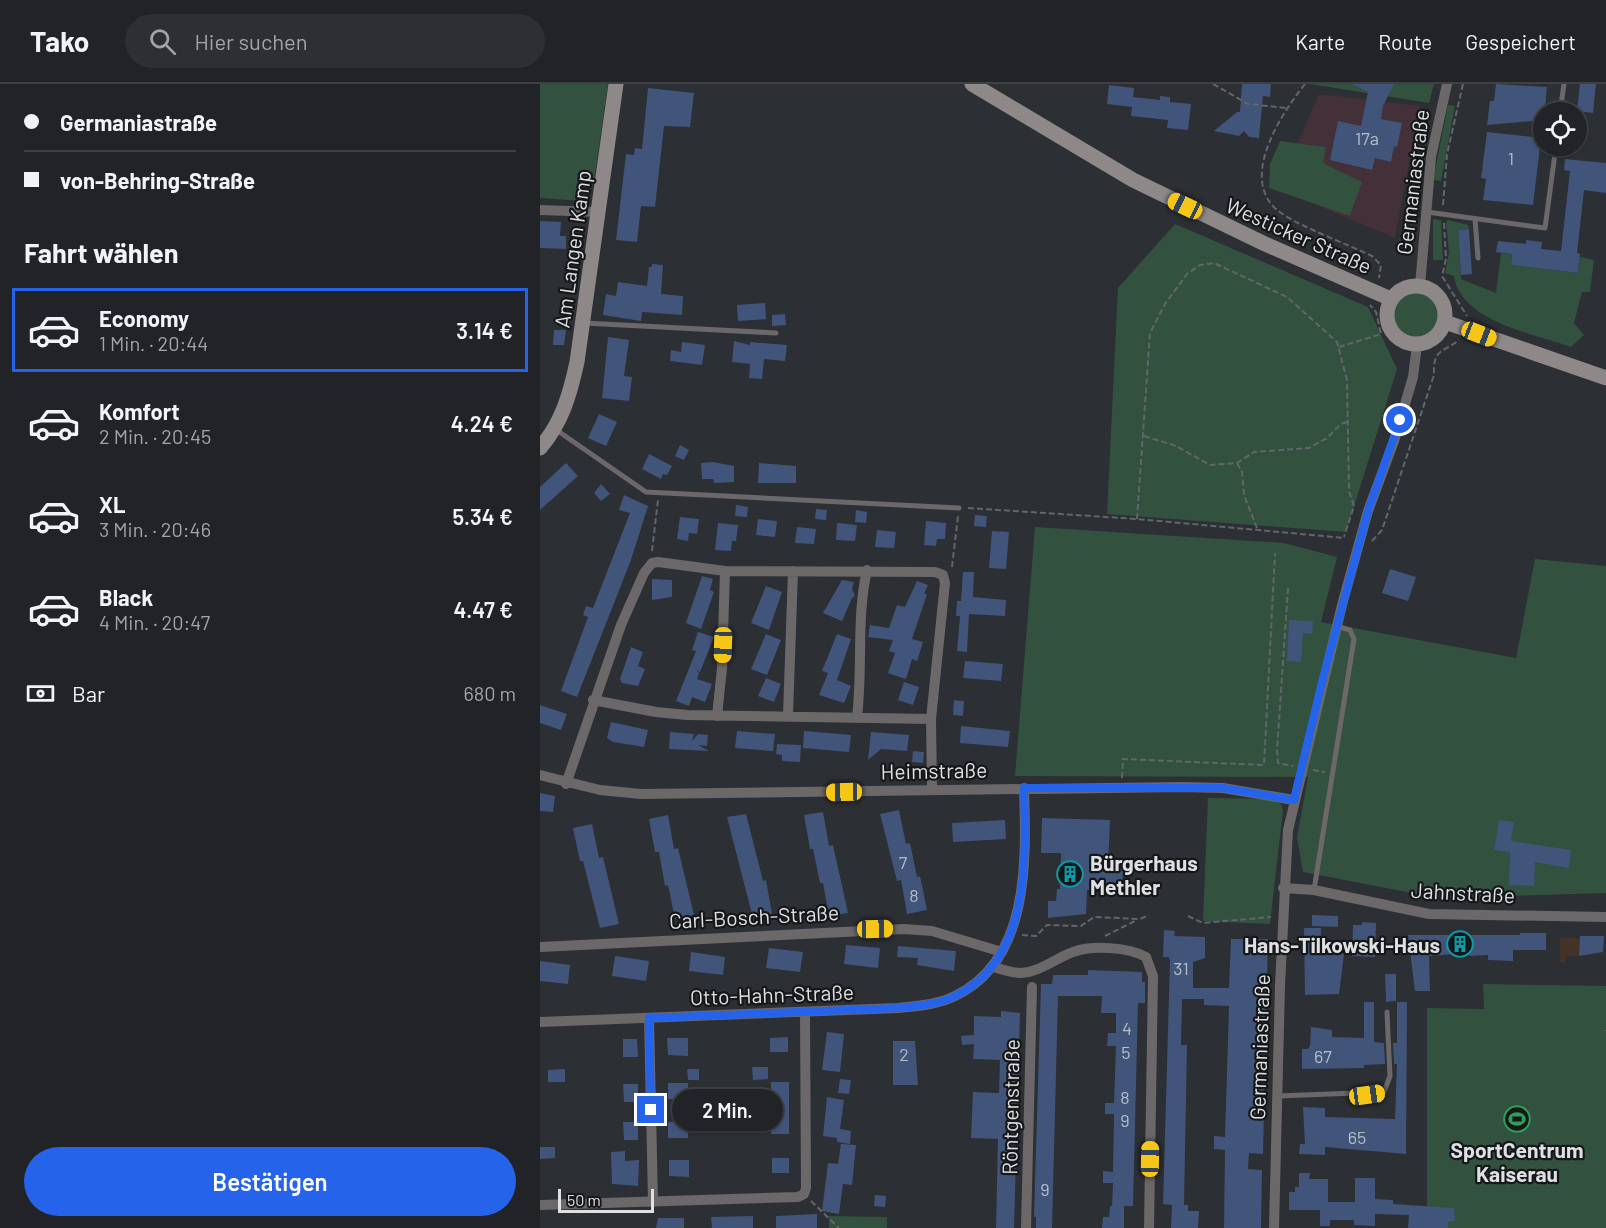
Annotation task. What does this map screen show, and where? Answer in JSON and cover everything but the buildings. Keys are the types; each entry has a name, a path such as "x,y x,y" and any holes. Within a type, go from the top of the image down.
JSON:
{"street":[{"name":"Am Langen Kamp","path":"540,448 554,429 570,395 583,322 616,84"},
{"name":"Westicker Straße","path":"972,84 1132,180 1265,244 1391,299"},
{"name":"Germaniastraße","path":"1420,286 1433,141 1447,84"},
{"path":"540,210 599,212"},
{"path":"1420,286 1437,294 1446,312 1445,322 1435,338 1417,345 1402,341 1391,331 1386,315 1391,299 1403,288 1420,286"},
{"path":"1445,322 1606,378"},
{"name":"Germaniastraße","path":"1274,1228 1283,888 1288,830 1336,626 1366,541 1368,511 1394,441 1413,377 1417,345"},
{"path":"566,784 593,700 644,573 652,563 667,562 698,569 725,571 867,570 935,572 943,575 945,583 932,719 932,789"},
{"path":"857,717 861,686 862,595 867,570"},
{"path":"717,716 722,668 725,571"},
{"path":"788,716 793,571"},
{"path":"593,700 656,712 717,716 932,719"},
{"name":"Heimstraße","path":"540,775 566,784 600,790 673,795 1122,787 1223,788 1294,800"},
{"name":"Otto-Hahn-Straße","path":"540,1022 805,1012 934,1004 965,990 994,967 1010,934 1024,868 1024,788"},
{"name":"Jahnstraße","path":"1283,888 1314,890 1429,914 1606,916"},
{"name":"Carl-Bosch-Straße","path":"540,947 904,929 944,934 1002,952"},
{"path":"994,967 1011,972 1031,971 1074,951 1088,949 1139,953 1146,957 1151,965 1149,1228"},
{"name":"Röntgenstraße","path":"1026,1228 1032,987"},
{"path":"540,1205 798,1197 804,1194 806,1188 805,1012"},
{"path":"649,1018 653,1202"}],"lane":[{"path":"1561,102 1564,84"},
{"path":"1425,211 1545,228 1555,156"},
{"path":"1475,219 1478,258"},
{"path":"583,322 776,333"},
{"path":"554,429 635,487 659,494 959,508"},
{"path":"1314,890 1354,639 1350,630 1336,626"},
{"path":"1277,1095 1384,1092 1390,1076 1387,1012"}],"path":[{"path":"1213,84 1248,104 1286,108"},
{"path":"1305,84 1286,108 1263,160 1262,182 1269,200 1281,213 1372,256 1381,265 1381,271 1369,303 1376,312 1381,334 1339,347"},
{"path":"1137,519 1150,333 1165,304 1187,274 1200,265 1214,262 1287,297 1339,347 1347,380 1348,491 1354,506 1344,537"},
{"path":"1348,264 1365,271"},
{"path":"943,575 952,567 959,508 1137,519 1344,537 1366,541 1382,530 1434,375 1435,358 1439,351 1457,342 1462,328"},
{"path":"1144,436 1176,446 1210,465 1238,463 1254,452 1309,448 1327,438 1341,424 1349,422"},
{"path":"1238,463 1242,472 1244,495 1258,529"},
{"path":"652,563 659,494"},
{"path":"1122,787 1123,759 1264,765 1275,553"},
{"path":"1288,588 1278,763 1334,774"},
{"path":"1088,949 1091,943 1149,915"},
{"path":"1188,916 1203,923 1283,917"},
{"path":"1010,934 1036,936 1047,925 1081,926 1094,917 1140,919"},
{"path":"804,1194 839,1228"}],"shaded area":[{"path":"1319,94 1420,106 1395,238 1277,189"},
{"path":"1560,937 1580,938 1579,956 1567,956 1566,962 1560,962"}],"green space":[{"path":"540,84 608,84 594,181 583,201 540,198"},
{"path":"1310,84 1434,84 1429,103"},
{"path":"1448,105 1455,106 1441,181 1433,180"},
{"path":"1280,141 1326,147 1323,163 1362,182 1350,216 1269,188 1270,164"},
{"path":"1433,219 1441,220 1443,260 1433,260"},
{"path":"1448,220 1468,225 1469,230 1458,231 1461,279 1496,293 1501,253 1509,254 1509,249 1512,250 1511,265 1578,273 1580,257 1594,260 1590,292 1582,292 1574,323 1584,335 1571,347 1501,324 1470,304 1459,291 1454,276 1445,273 1449,253 1446,222"},
{"path":"1175,224 1368,307 1397,369 1346,532 1107,514 1118,288"},
{"path":"1417,291 1434,298 1441,315 1434,332 1417,339 1400,332 1393,315 1400,298"},
{"path":"1035,527 1284,543 1337,557 1321,622 1516,658 1535,559 1606,566 1606,893 1438,898 1303,872 1297,838 1308,777 1015,776"},
{"path":"1208,798 1272,799 1281,804 1283,810 1270,924 1203,921"},
{"name":"SportCentrum Kaiserau","path":"1483,984 1606,986 1606,1228 1427,1228 1427,1008 1484,1009"},
{"path":"829,1216 887,1217 887,1228 829,1228"}],"place":[{"name":"Bürgerhaus Methler","path":"1070,874"},
{"name":"Hans-Tilkowski-Haus","path":"1460,944"},
{"name":"SportCentrum Kaiserau","path":"1517,1119"}],"route":[{"path":"651,1110 649,1018 898,1008 934,1004 956,996 975,984 994,967 1002,952 1010,934 1022,888 1025,858 1024,788 1223,788 1294,800 1322,682 1368,511 1400,420"}]}
